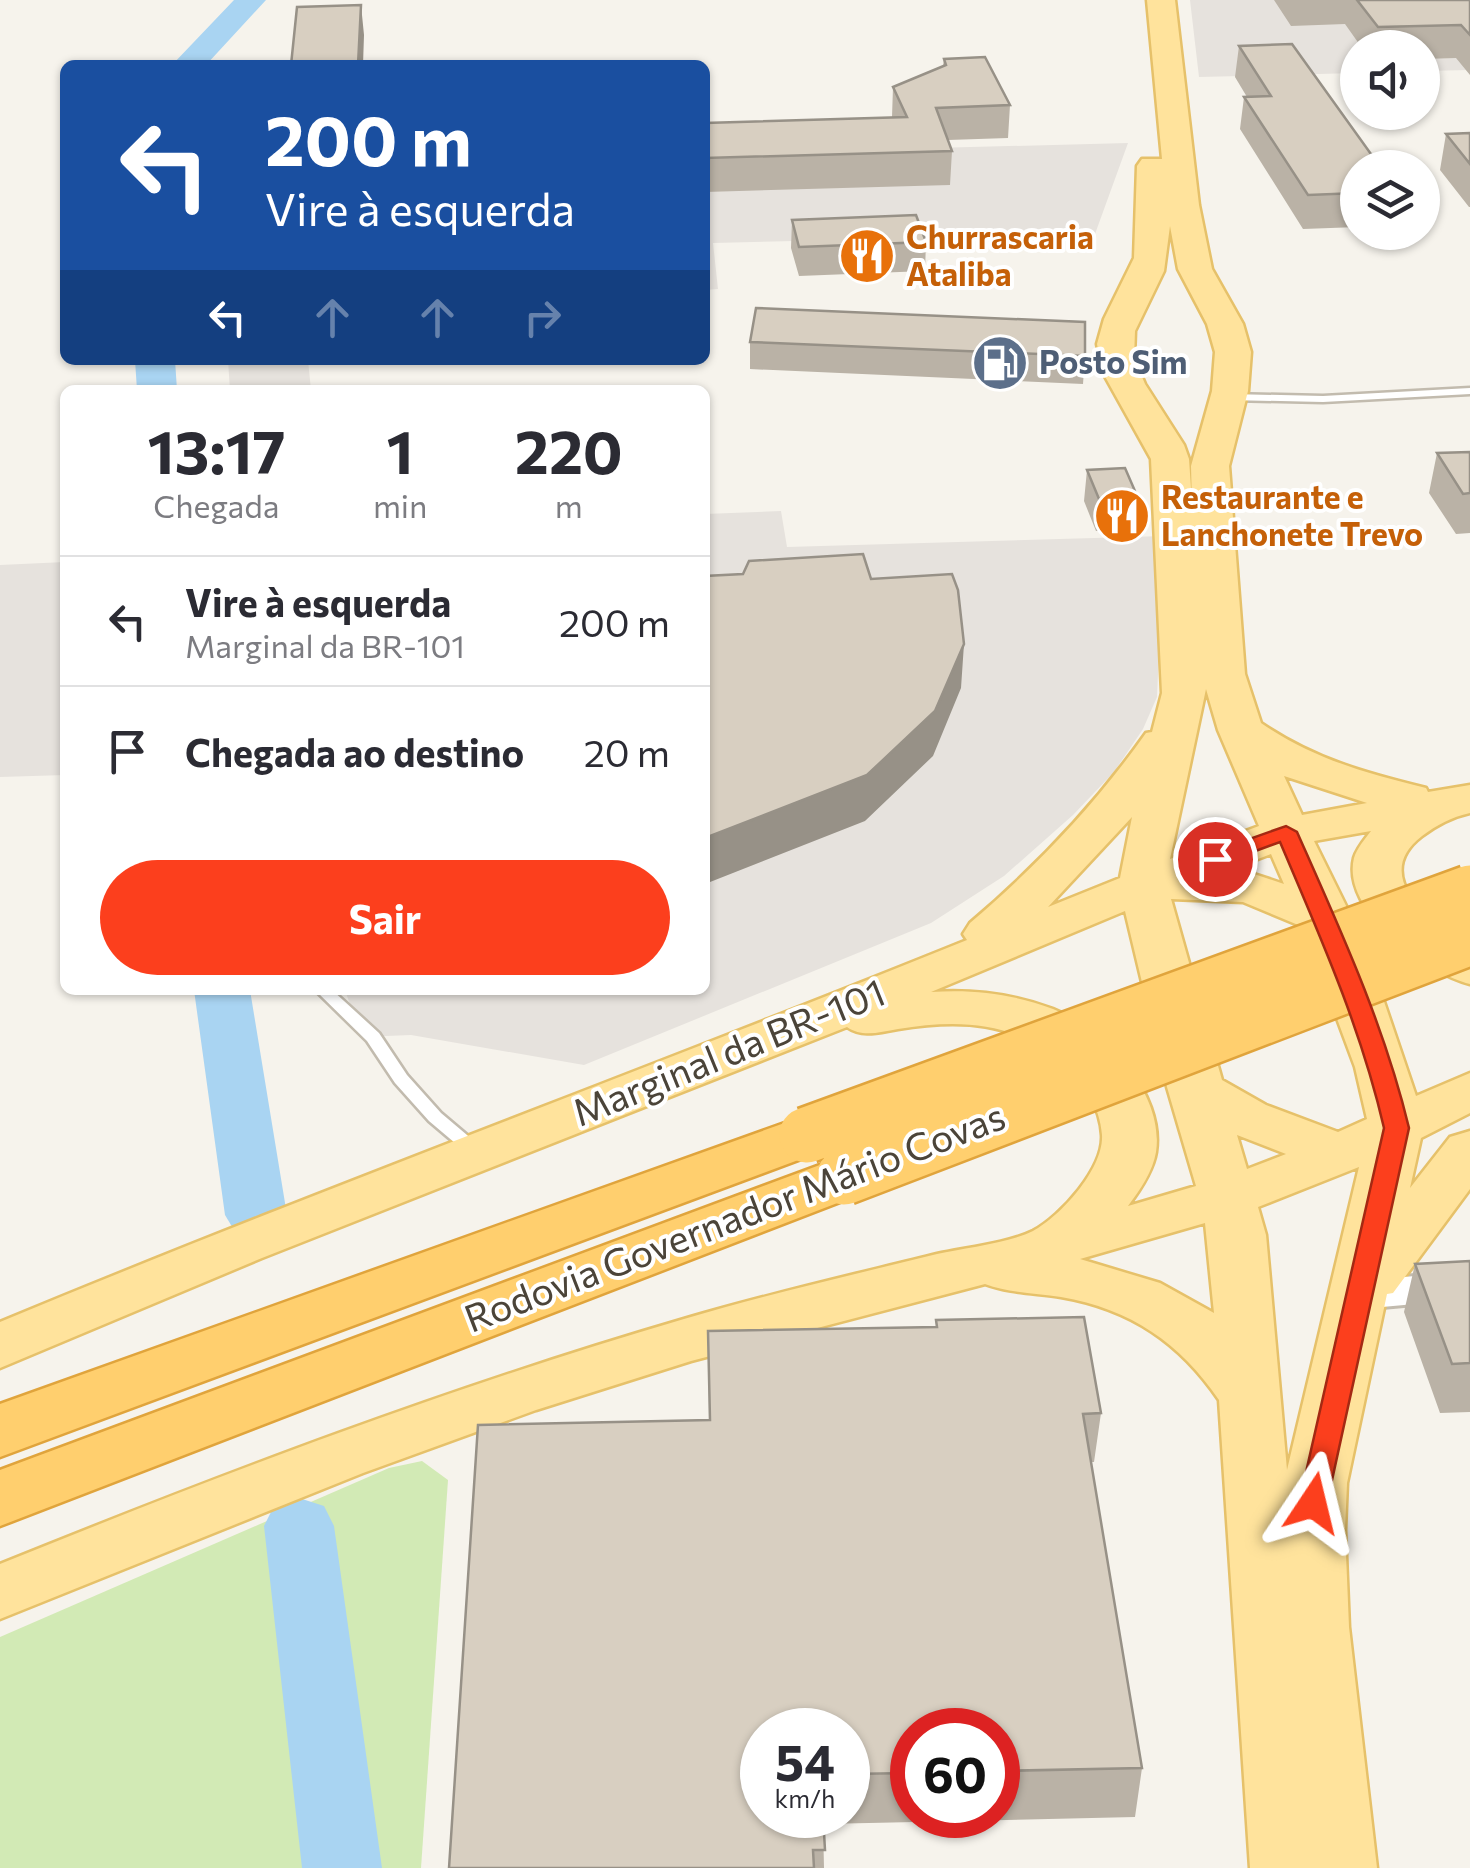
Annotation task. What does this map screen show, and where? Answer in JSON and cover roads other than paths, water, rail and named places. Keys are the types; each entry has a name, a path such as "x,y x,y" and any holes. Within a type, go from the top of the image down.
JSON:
{"highway":[{"name":"Rodovia Governador Mário Covas","path":"0,1499 1470,893"},
{"name":"Rodovia Governador Mário Covas","path":"8,1427 1470,937"}],"main road":[{"path":"1141,0 1153,136 1152,238 1150,261 1134,300 1122,317 1115,345 1122,375 1158,428 1170,459 1183,663 1181,714 1146,852 1143,886 1194,1087 1228,1196 1242,1270 1286,1868"},
{"path":"1162,0 1183,206 1195,269 1225,324 1233,352 1228,401 1213,444 1210,484 1223,674 1241,730 1328,920 1382,1067 1396,1128 1315,1483 1313,1578 1341,1868"},
{"path":"1134,300 1174,294 1213,303"},
{"path":"1141,403 1185,410 1228,401"},
{"path":"955,962 1043,888 1085,846 1125,798 1181,714"},
{"path":"1241,730 1306,771 1356,789 1454,801"},
{"path":"1454,801 1387,841 1376,861 1380,882 1393,908 1416,934 1445,956 1470,968"},
{"name":"Marginal da BR-101","path":"0,1346 242,1244 783,1034 1143,886 1286,832 1454,801"},
{"path":"1143,886 1206,884 1252,888 1328,920"},
{"path":"783,1034 910,1009 966,1006 1024,1014 1069,1038 1110,1080 1131,1123 1124,1165 1101,1200 1050,1248"},
{"path":"1194,1087 1232,1112 1276,1133 1342,1154"},
{"path":"0,1592 332,1456 428,1422 689,1340 1050,1248 1228,1196 1342,1154 1470,1092"},
{"path":"1360,1294 1470,1150"},
{"path":"971,1268 1063,1275 1126,1292 1173,1314 1208,1342 1251,1398"}],"street":[{"path":"1360,1294 1470,1285"}],"lane":[{"path":"1228,401 1470,391"},
{"path":"328,995 373,1036 401,1079 435,1117 476,1152"}],"waterway":[{"path":"193,60 251,0"},
{"path":"155,365 157,385"},
{"path":"223,995 256,1215"},
{"path":"299,1526 342,1868"}],"place":[{"name":"Churrascaria Ataliba","path":"867,256"},
{"name":"Posto Sim","path":"1000,363"},
{"name":"Restaurante e Lanchonete Trevo","path":"1122,516"}]}
